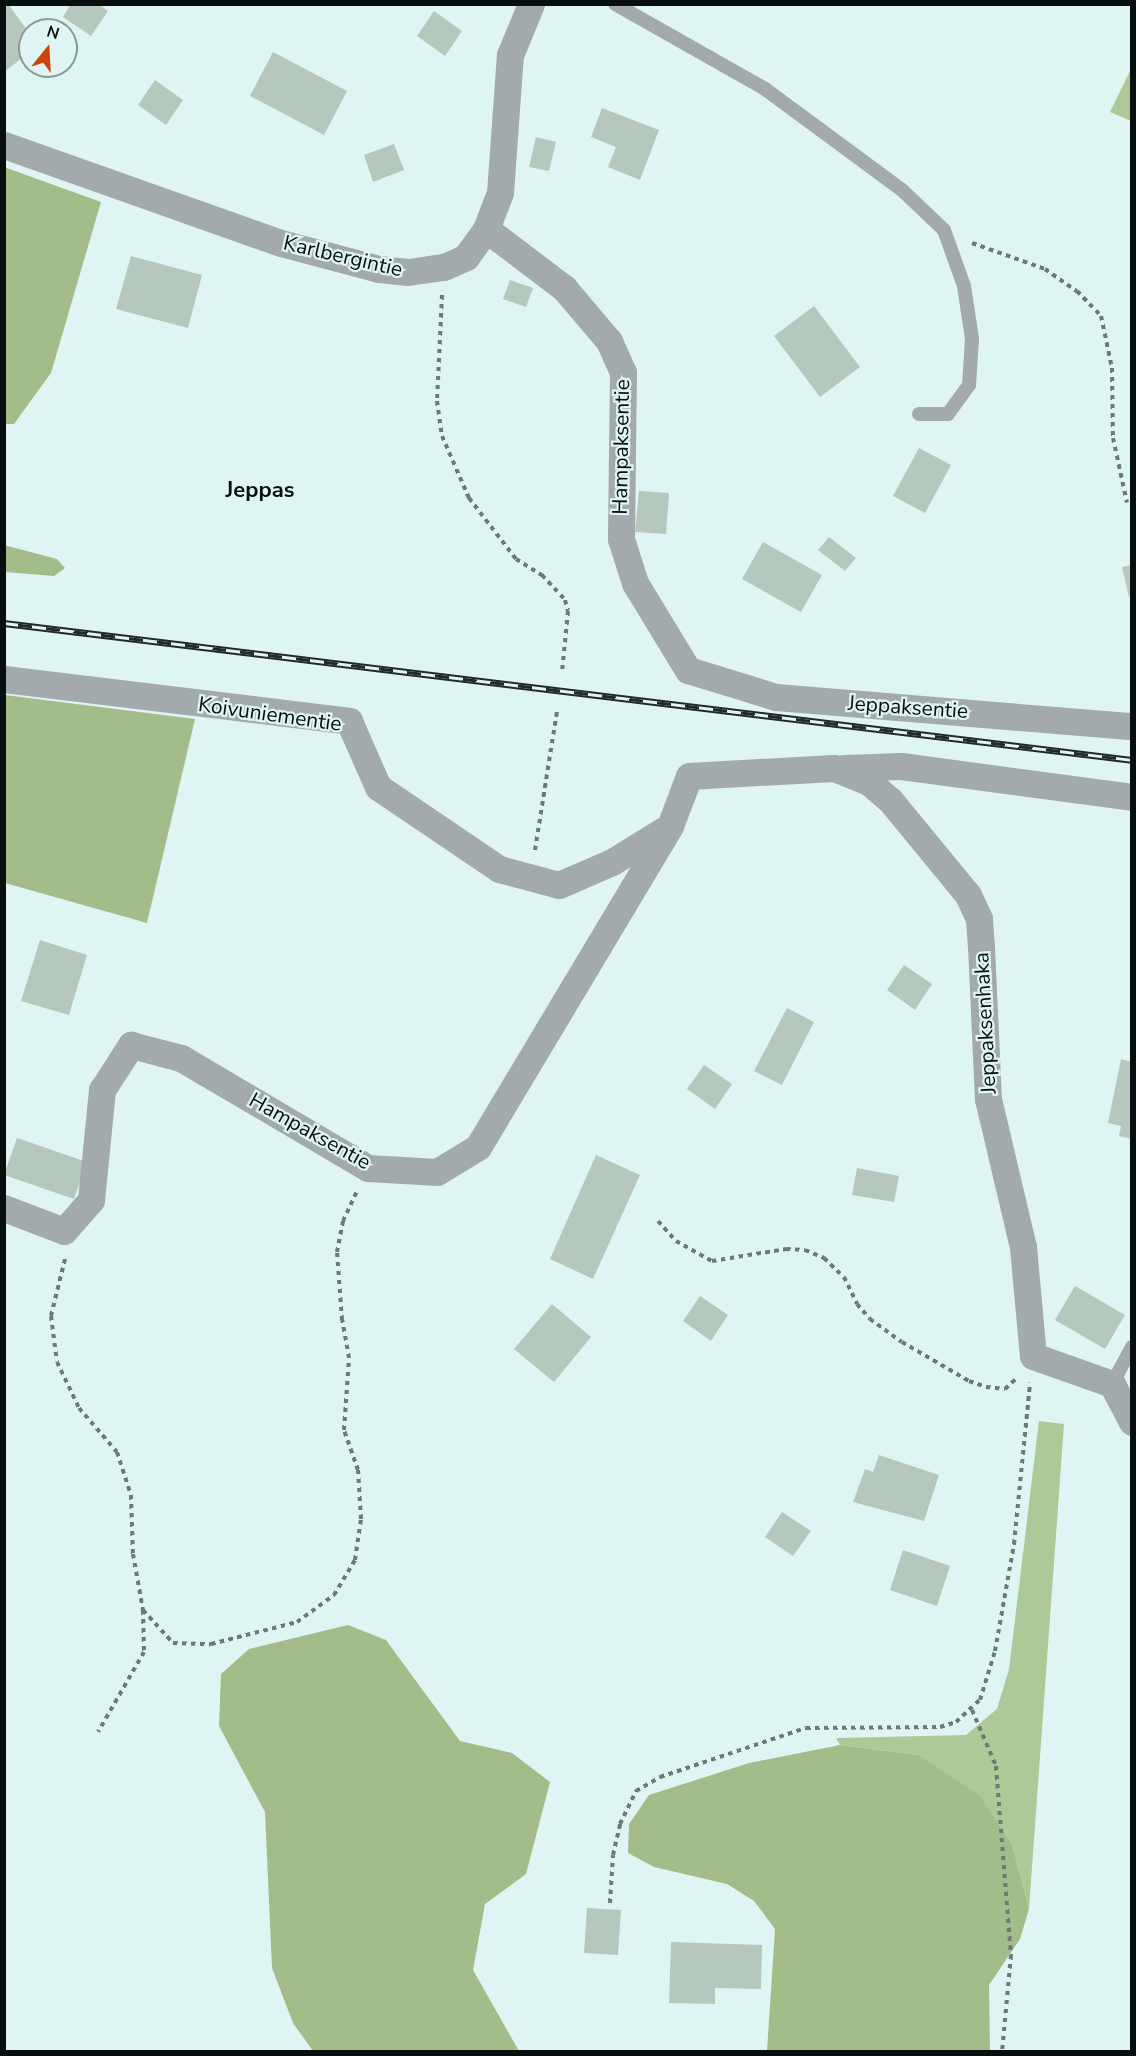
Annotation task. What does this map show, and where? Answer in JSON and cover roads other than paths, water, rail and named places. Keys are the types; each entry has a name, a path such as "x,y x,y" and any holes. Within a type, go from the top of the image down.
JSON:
{"street":[{"name":"Karlbergintie","path":"4,145 281,243 379,269 408,272 444,267 466,257 486,229 500,193 510,55 531,4"},
{"name":"Hampaksentie","path":"486,229 564,288 609,341 623,372 621,539 635,583 688,670"},
{"name":"Jeppaksentie","path":"688,670 776,697 1131,726"},
{"name":"Koivuniementie","path":"4,679 349,721 378,788 436,831 500,869 559,885 612,862 670,826"},
{"path":"834,768 900,766 1131,796"},
{"name":"Jeppaksenhaka","path":"689,776 834,768 869,782 890,800 968,895 979,919 988,1099 1023,1247 1034,1356 1112,1384"},
{"name":"Hampaksentie","path":"4,1208 64,1231 91,1200 102,1090 131,1045 181,1058 368,1168 436,1172 478,1147 670,826 689,776"},
{"path":"1112,1384 1131,1422"}],"lane":[{"path":"615,4 765,89 902,190 944,230 964,286 972,339 969,385 948,414 919,414"},
{"path":"1112,1384 1131,1347"}],"railway":[{"path":"4,623 1132,760"}],"district":[{"name":"Jeppas","path":"260,491"}]}
